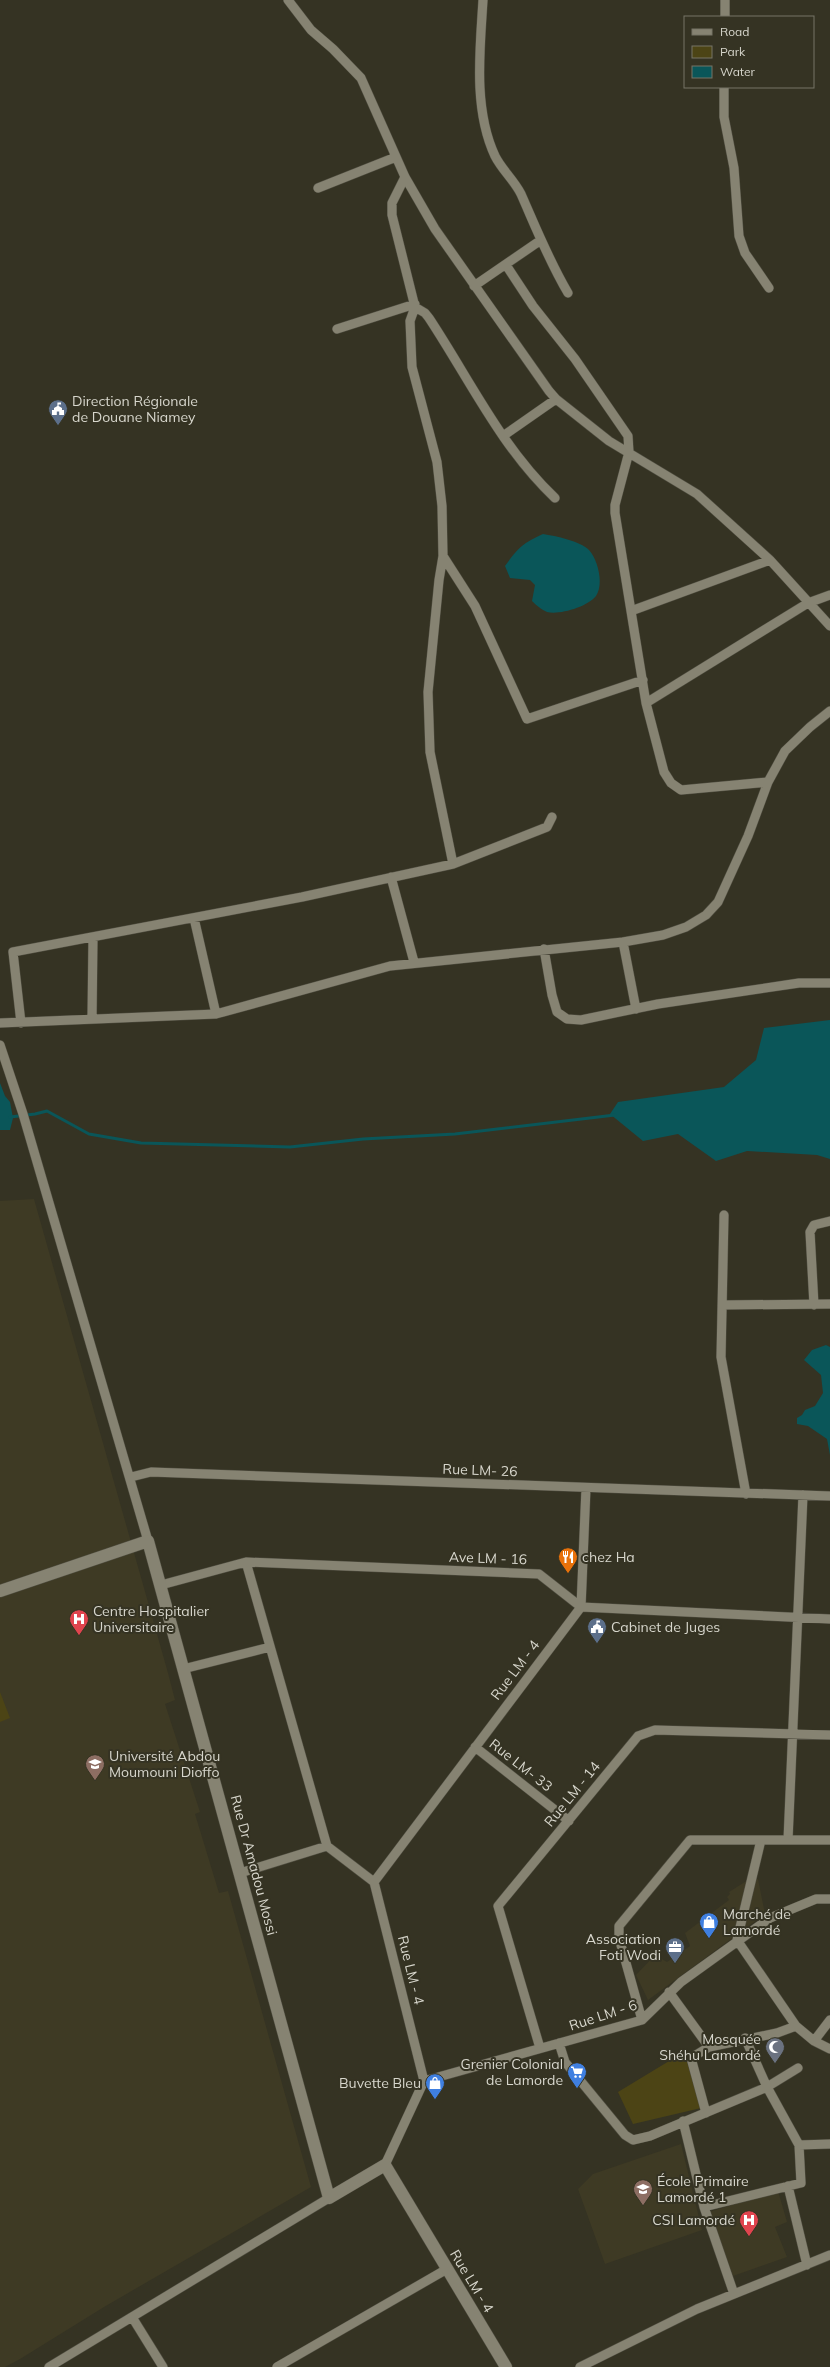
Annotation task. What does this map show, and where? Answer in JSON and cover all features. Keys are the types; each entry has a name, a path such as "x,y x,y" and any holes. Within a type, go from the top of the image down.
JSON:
{"street":[{"path":"288,0 311,30 333,49 361,78 405,177 435,229 474,286 556,399 610,441 697,494 770,560 830,626"},
{"path":"483,0 479,68 484,118 495,156 519,192 551,263 568,293"},
{"path":"725,0 725,16"},
{"path":"724,88 724,117 734,168 739,236 745,253 769,288"},
{"path":"318,188 396,157"},
{"path":"405,177 392,203 392,215 415,306 410,321 412,362 441,488 443,556 439,580 428,692 430,752 453,864"},
{"path":"474,286 541,240"},
{"path":"506,265 533,306 575,359 628,436 629,452 614,509 646,703 667,779 681,790 768,782"},
{"path":"337,329 415,306"},
{"path":"415,306 429,318 489,418 502,436 525,467 555,498"},
{"path":"502,436 556,399"},
{"path":"443,556 475,606 527,718 643,680"},
{"path":"631,611 770,560"},
{"path":"646,703 808,603 830,595"},
{"path":"0,1024 216,1014 390,966 414,962 623,942 663,935 686,927 706,915 718,902 748,836 768,782 785,751 830,711"},
{"path":"21,1023 13,952 194,918 453,864 547,827 552,817"},
{"path":"391,877 414,962"},
{"path":"194,918 216,1014"},
{"path":"92,1019 93,938"},
{"path":"623,942 636,1009"},
{"path":"544,949 552,995 557,1012 561,1016 581,1020 636,1009 799,983 830,983"},
{"path":"0,1045 26,1124 131,1477 148,1541 0,1591"},
{"path":"724,1215 722,1370 746,1494"},
{"path":"814,1305 810,1232 814,1225 830,1220"},
{"path":"722,1305 830,1304"},
{"name":"Rue LM- 26","path":"131,1477 151,1472 830,1496"},
{"path":"586,1488 582,1607 830,1618"},
{"path":"788,1840 796,1617 803,1495"},
{"name":"Rue Dr Amadou Mossi","path":"148,1541 330,2198"},
{"path":"246,1562 327,1846 374,1882"},
{"name":"Ave LM - 16","path":"161,1585 246,1562 540,1574 582,1607"},
{"name":"Rue LM - 4","path":"424,2081 374,1882 582,1607"},
{"path":"183,1669 270,1647"},
{"name":"Rue LM - 14","path":"540,2048 498,1906 642,1733 655,1730 830,1735"},
{"name":"Rue LM- 33","path":"475,1747 568,1821"},
{"path":"642,2020 619,1938 619,1926 690,1840 830,1840"},
{"path":"761,1840 737,1940 796,2026 814,2041 830,2049"},
{"path":"240,1873 327,1846"},
{"name":"Rue LM - 6","path":"424,2081 642,2020 669,1992 737,1940 770,1918 816,1900 830,1899"},
{"path":"669,1992 709,2046"},
{"path":"814,2041 830,2020"},
{"path":"706,2113 691,2058 709,2046 777,2033 796,2026"},
{"path":"704,2207 801,2183 799,2145 767,2087 745,2038"},
{"path":"559,2043 565,2062 629,2139 637,2140 650,2136 767,2087 798,2068"},
{"path":"48,2367 385,2165 424,2081"},
{"path":"683,2122 704,2207 734,2294"},
{"path":"799,2145 830,2144"},
{"name":"Rue LM - 4","path":"385,2165 506,2367"},
{"path":"788,2186 807,2265"},
{"path":"580,2367 697,2309 830,2255"},
{"path":"277,2367 447,2269"},
{"path":"132,2317 163,2367"}],"shaded area":[{"name":"Université Abdou Moumouni Dioffo","path":"34,1199 168,1673 175,1700 165,1704 200,1812 195,1814 219,1893 228,1891 311,2187 104,2307 20,2359 5,2367 0,2367 0,1201"},
{"name":"Marché de Lamordé","path":"758,1879 765,1914 648,2000 636,1975 655,1955 667,1962 690,1946 685,1933 729,1900 727,1897 730,1894 729,1892 748,1880"},
{"path":"681,2144 702,2230 605,2264 578,2189 593,2174"},
{"name":"CSI Lamordé","path":"778,2191 787,2222 775,2227 787,2257 733,2276 709,2212"}],"green space":[{"path":"0,1692 10,1718 0,1722"},
{"path":"684,2052 701,2108 633,2124 618,2092"}],"water":[{"path":"543,534 580,544 592,554 599,572 600,585 596,596 592,600 580,607 566,611 552,613 547,612 532,601 535,585 530,580 510,578 505,566 517,550 530,540"},
{"path":"830,1020 830,1159 817,1155 747,1151 716,1161 678,1134 643,1141 610,1114 618,1102 724,1087 756,1060 764,1028"},
{"path":"0,1083 5,1096 10,1102 13,1118 10,1130 0,1130"},
{"path":"826,1345 830,1347 830,1455 827,1439 808,1426 797,1424 797,1418 802,1415 805,1410 815,1406 823,1393 821,1375 804,1360 812,1350"}],"waterway":[{"path":"10,1117 47,1111 89,1134 141,1143 290,1147 363,1139 455,1134 615,1115"}],"place":[{"name":"Direction Régionale de Douane Niamey","path":"58,426"},
{"name":"chez Ha","path":"568,1574"},
{"name":"Centre Hospitalier Universitaire","path":"79,1636"},
{"name":"Cabinet de Juges","path":"597,1644"},
{"name":"Université Abdou Moumouni Dioffo","path":"95,1781"},
{"name":"Marché de Lamordé","path":"709,1939"},
{"name":"Association Foti Wodi","path":"675,1964"},
{"name":"Mosquée Shéhu Lamordé","path":"775,2064"},
{"name":"Grenier Colonial de Lamorde","path":"577,2089"},
{"name":"Buvette Bleu","path":"435,2100"},
{"name":"École Primaire Lamordé 1","path":"643,2206"},
{"name":"CSI Lamordé","path":"749,2237"}]}
